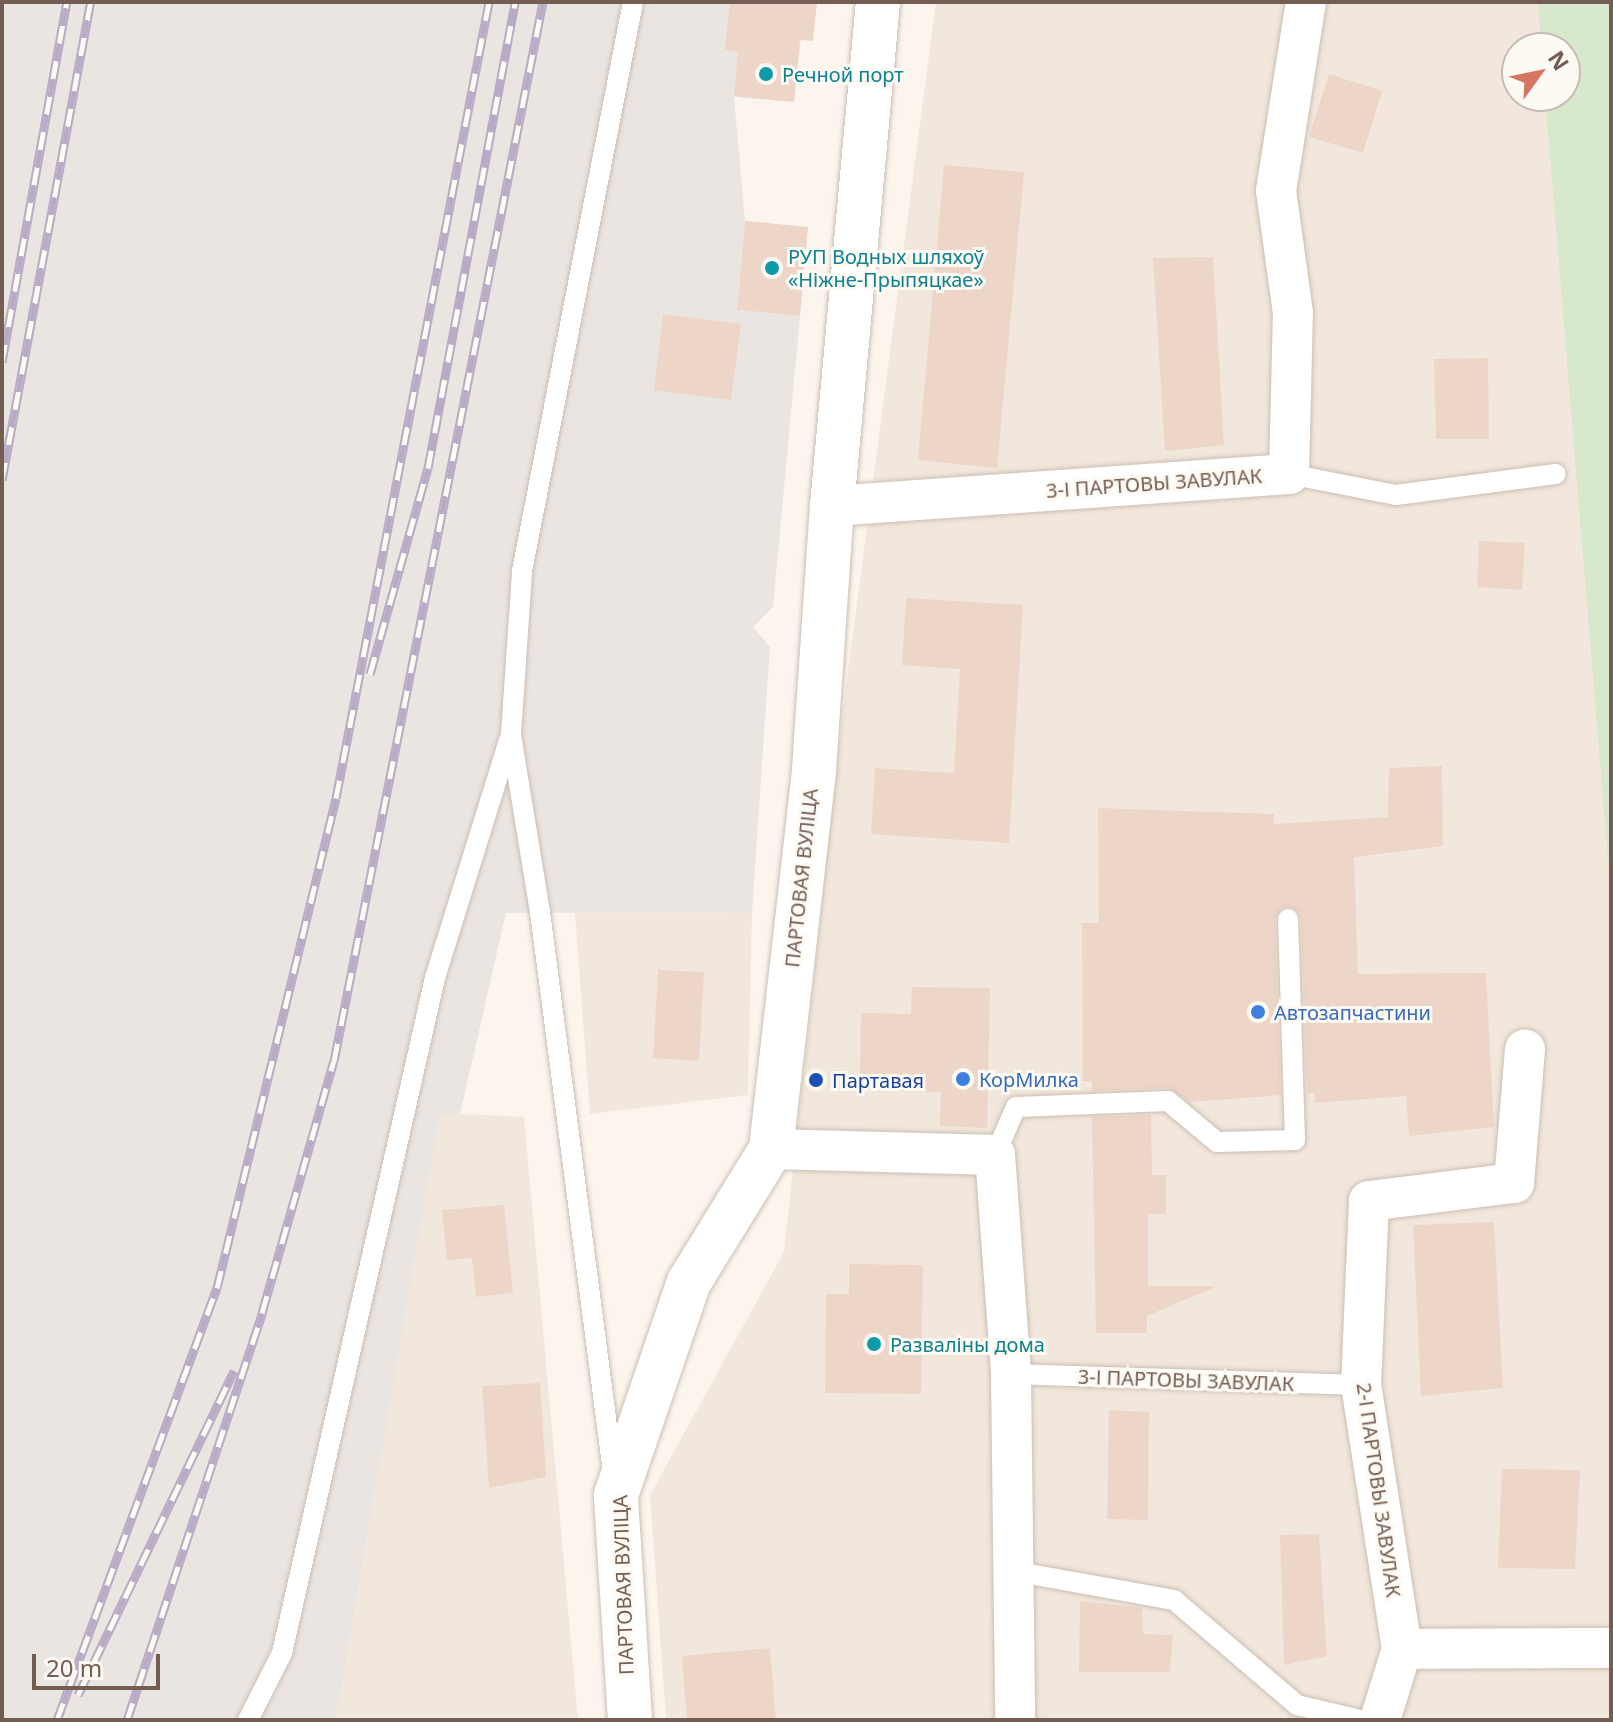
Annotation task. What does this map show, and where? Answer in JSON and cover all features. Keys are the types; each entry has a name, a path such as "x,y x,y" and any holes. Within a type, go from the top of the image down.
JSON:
{"street":[{"name":"ПАРТОВАЯ ВУЛІЦА","path":"630,1720 616,1495 689,1282 771,1149 814,769 832,506 878,2"},
{"name":"3-І ПАРТОВЫ ЗАВУЛАК","path":"832,506 1289,474 1293,313 1276,191 1306,2"},
{"name":"2-І ПАРТОВЫ ЗАВУЛАК","path":"1380,1720 1402,1649 1361,1385 1369,1201 1514,1183 1525,1049"},
{"path":"771,1149 995,1155 1011,1374 1015,1720"},
{"path":"1402,1649 1611,1648"}],"lane":[{"path":"616,1495 542,928 511,734 522,571 633,2"},
{"path":"1289,474 1396,495 1556,474"},
{"path":"248,1720 282,1653 435,978 511,734"},
{"path":"995,1155 1016,1107 1168,1101 1217,1142 1295,1140 1288,919"},
{"name":"3-І ПАРТОВЫ ЗАВУЛАК","path":"1011,1374 1361,1385"},
{"path":"1013,1571 1174,1600 1297,1705 1360,1720"}],"shaded area":[{"path":"2,2 805,2 794,102 734,97 745,221 737,310 800,316 773,607 753,627 770,647 752,912 506,913 460,1114 440,1114 336,1720 2,1720"},
{"path":"936,2 1538,2 1541,32 1501,32 1501,112 1547,112 1611,860 1611,1720 666,1720 650,1495 784,1252 844,702"},
{"path":"752,912 748,1095 590,1114 575,913"},
{"path":"440,1113 524,1117 578,1720 336,1720"}],"green space":[{"path":"1538,2 1611,2 1611,895 1546,112 1581,112 1581,32 1540,32"}],"building":[{"name":"Речной порт","path":"730,2 817,2 813,41 800,40 794,102 734,96 738,51 725,50"},
{"path":"1329,74 1382,91 1363,153 1309,137"},
{"path":"944,165 1024,172 997,468 918,460"},
{"name":"РУП Водных шляхоў «Ніжне-Прыпяцкае»","path":"745,221 808,227 800,316 737,310"},
{"path":"1213,257 1224,445 1165,451 1153,258"},
{"path":"663,314 741,324 731,400 654,390"},
{"path":"1488,358 1489,439 1436,439 1434,359"},
{"path":"1479,541 1525,543 1522,590 1477,587"},
{"path":"906,598 1023,605 1009,843 871,834 875,768 954,773 960,669 902,665"},
{"path":"1442,766 1443,846 1354,857 1358,974 1486,973 1494,1127 1409,1136 1406,1096 1315,1103 1315,1093 1307,1093 1301,919 1299,912 1288,906 1281,908 1275,919 1281,1095 1190,1102 1169,1088 1092,1091 1092,1081 1083,1081 1082,923 1099,923 1098,808 1274,814 1274,824 1388,817 1389,768"},
{"path":"658,970 704,972 699,1061 653,1058"},
{"path":"912,987 990,988 987,1128 940,1126 941,1092 860,1090 861,1013 911,1014"},
{"path":"1151,1115 1152,1175 1166,1175 1166,1214 1148,1214 1148,1286 1217,1286 1147,1316 1147,1333 1096,1333 1092,1117"},
{"path":"504,1205 513,1293 476,1297 472,1258 447,1260 442,1210"},
{"path":"1494,1222 1503,1388 1421,1396 1413,1225"},
{"name":"Разваліны дома","path":"849,1264 923,1265 921,1394 825,1393 826,1294 849,1294"},
{"path":"540,1383 546,1477 489,1488 482,1386"},
{"path":"1109,1410 1149,1412 1148,1520 1107,1519"},
{"path":"1502,1469 1580,1470 1575,1569 1498,1568"},
{"path":"1319,1534 1327,1656 1284,1665 1280,1535"},
{"path":"1080,1601 1142,1608 1143,1634 1173,1635 1170,1672 1079,1672"},
{"path":"770,1648 776,1720 687,1720 682,1656"}],"railway":[{"path":"2,362 67,2"},
{"path":"2,480 91,2"},
{"path":"57,1720 217,1288 336,798 489,2"},
{"path":"370,674 428,468 515,2"},
{"path":"127,1720 262,1313 334,1061 543,2"},
{"path":"78,1695 234,1371"}],"place":[{"name":"Речной порт","path":"766,74"},
{"name":"РУП Водных шляхоў «Ніжне-Прыпяцкае»","path":"772,268"},
{"name":"Автозапчастини","path":"1258,1012"},
{"name":"КорМилка","path":"963,1079"},
{"name":"Партавая","path":"816,1080"},
{"name":"Разваліны дома","path":"874,1344"}]}
